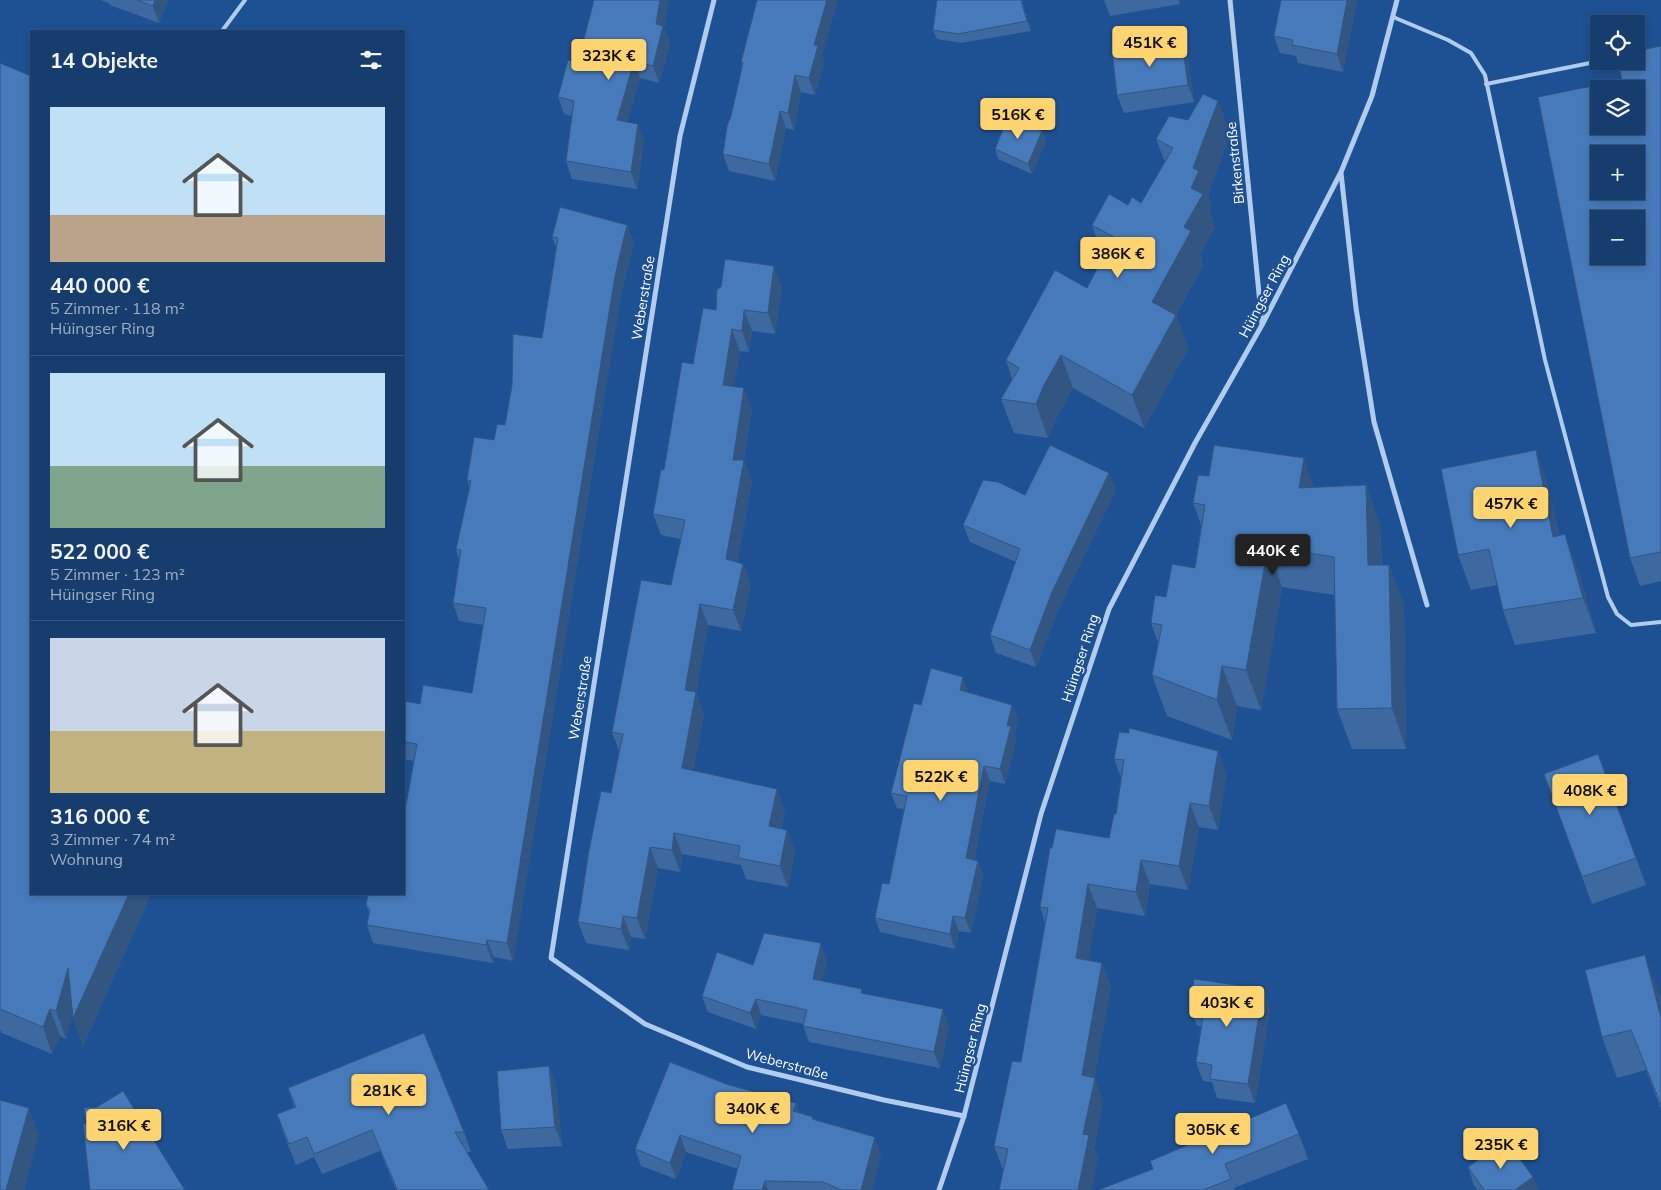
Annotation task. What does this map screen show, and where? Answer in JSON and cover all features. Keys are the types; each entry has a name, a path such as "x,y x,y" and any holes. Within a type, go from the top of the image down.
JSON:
{"street":[{"name":"Weberstraße","path":"714,0 680,136 551,958 645,1024 747,1067 884,1100 964,1116"},
{"name":"Birkenstraße","path":"1230,0 1262,325"},
{"name":"Hüingser Ring","path":"938,1190 964,1116 1041,814 1109,609 1195,443 1262,325 1341,172 1372,96 1397,0"},
{"name":"Hüingser Ring","path":"1341,172 1356,308 1374,422 1427,606"}],"lane":[{"path":"223,30 245,0"},
{"path":"1393,17 1448,40 1471,53 1485,75 1545,360 1608,597 1617,614 1631,625 1661,622"},
{"path":"1486,84 1590,63"}],"building":[{"path":"137,0 155,0 153,6"},
{"path":"594,0 660,0 656,24 663,26 653,66 634,61 617,120 638,124 631,172 566,161 574,101 558,97 568,60 578,62"},
{"path":"757,0 827,0 814,45 818,46 809,78 795,75 788,113 780,111 769,164 723,154 727,126 743,63 741,62"},
{"path":"937,0 1021,0 1027,21 958,34 933,30"},
{"path":"1281,0 1347,0 1337,54 1292,45 1293,40 1274,36"},
{"path":"1182,42 1188,85 1117,95 1112,51"},
{"path":"1661,46 1661,552 1630,558 1538,97 1590,86 1590,135 1645,135 1645,80 1622,80 1620,70 1645,70 1645,49"},
{"path":"0,63 30,76 30,895 129,895 73,1018 68,968 56,1011 50,1009 43,1027 0,1009"},
{"path":"1203,94 1218,101 1193,168 1199,171 1191,188 1203,194 1184,227 1191,231 1152,302 1176,315 1132,395 1061,355 1044,385 1036,404 1001,399 1019,368 1006,360 1055,270 1087,288 1114,237 1092,225 1109,194 1128,205 1132,197 1141,203 1173,148 1156,139 1169,116 1188,120"},
{"path":"1008,117 1042,131 1028,164 995,149"},
{"path":"560,207 627,225 615,276 507,943 487,940 486,945 367,925 370,909 366,905 368,895 405,895 405,804 417,744 405,742 405,701 420,704 423,685 472,693 486,608 453,603 461,550 456,549 471,481 467,480 474,437 494,440 497,424 505,425 512,385 513,334 542,338 558,238 552,237"},
{"path":"725,259 774,266 768,313 744,310 742,331 732,329 723,385 744,388 733,460 744,460 726,559 743,564 733,610 700,604 685,690 696,692 682,768 777,789 769,826 787,830 780,866 738,858 740,846 674,833 672,850 650,847 637,918 623,916 621,929 578,922 589,850 601,791 611,793 623,734 612,732 641,580 671,585 685,520 653,514 661,469 664,470 682,362 693,364 703,308 716,310 717,289 721,287"},
{"path":"1050,445 1109,473 1052,592 1030,650 990,635 1020,549 963,525 983,480 998,482 1025,495"},
{"path":"1214,445 1304,458 1299,488 1366,485 1368,565 1389,565 1392,708 1337,709 1334,557 1268,547 1246,670 1222,666 1217,700 1152,675 1162,625 1151,623 1155,595 1166,597 1172,564 1195,568 1205,505 1193,503 1198,475 1209,476"},
{"path":"1536,450 1553,537 1565,534 1583,598 1503,610 1489,549 1458,555 1441,469"},
{"path":"931,668 963,677 960,690 1012,705 1007,726 1011,726 1000,769 984,766 966,858 978,861 965,918 953,916 950,934 875,918 882,883 889,884 907,796 891,793 914,703 921,705"},
{"path":"1129,728 1218,751 1209,806 1190,803 1179,866 1141,860 1136,892 1088,884 1076,958 1102,963 1082,1075 1095,1078 1083,1134 1089,1135 1078,1190 999,1190 1008,1149 994,1146 1012,1061 1021,1062 1048,908 1040,907 1050,848 1052,848 1056,829 1109,838 1114,814 1116,814 1124,760 1114,759 1119,732 1129,733"},
{"path":"1598,754 1636,858 1582,877 1544,774"},
{"path":"764,933 821,943 813,979 862,989 861,993 943,1009 934,1052 803,1026 807,1010 756,999 750,1013 702,996 717,952 753,965"},
{"path":"1645,955 1661,1018 1661,1105 1631,1030 1602,1037 1585,970"},
{"path":"1194,979 1263,989 1248,1084 1210,1079 1212,1065 1196,1062 1204,1009 1190,1007"},
{"path":"424,1033 464,1132 455,1132 489,1190 395,1190 397,1189 372,1130 314,1154 307,1137 289,1144 277,1114 296,1107 288,1088"},
{"path":"670,1062 729,1085 796,1103 793,1111 813,1117 812,1119 875,1137 861,1190 842,1190 823,1182 765,1181 762,1190 732,1190 741,1156 680,1135 670,1163 635,1149"},
{"path":"549,1066 555,1127 501,1130 497,1071"},
{"path":"123,1091 185,1190 90,1190 83,1123 86,1124 84,1108 97,1107"},
{"path":"0,1100 29,1108 6,1190 0,1190"},
{"path":"1286,1103 1299,1134 1225,1164 1231,1179 1203,1190 1098,1190 1153,1169 1150,1161"},
{"path":"1506,1140 1533,1177 1515,1190 1484,1190 1468,1167"}]}
